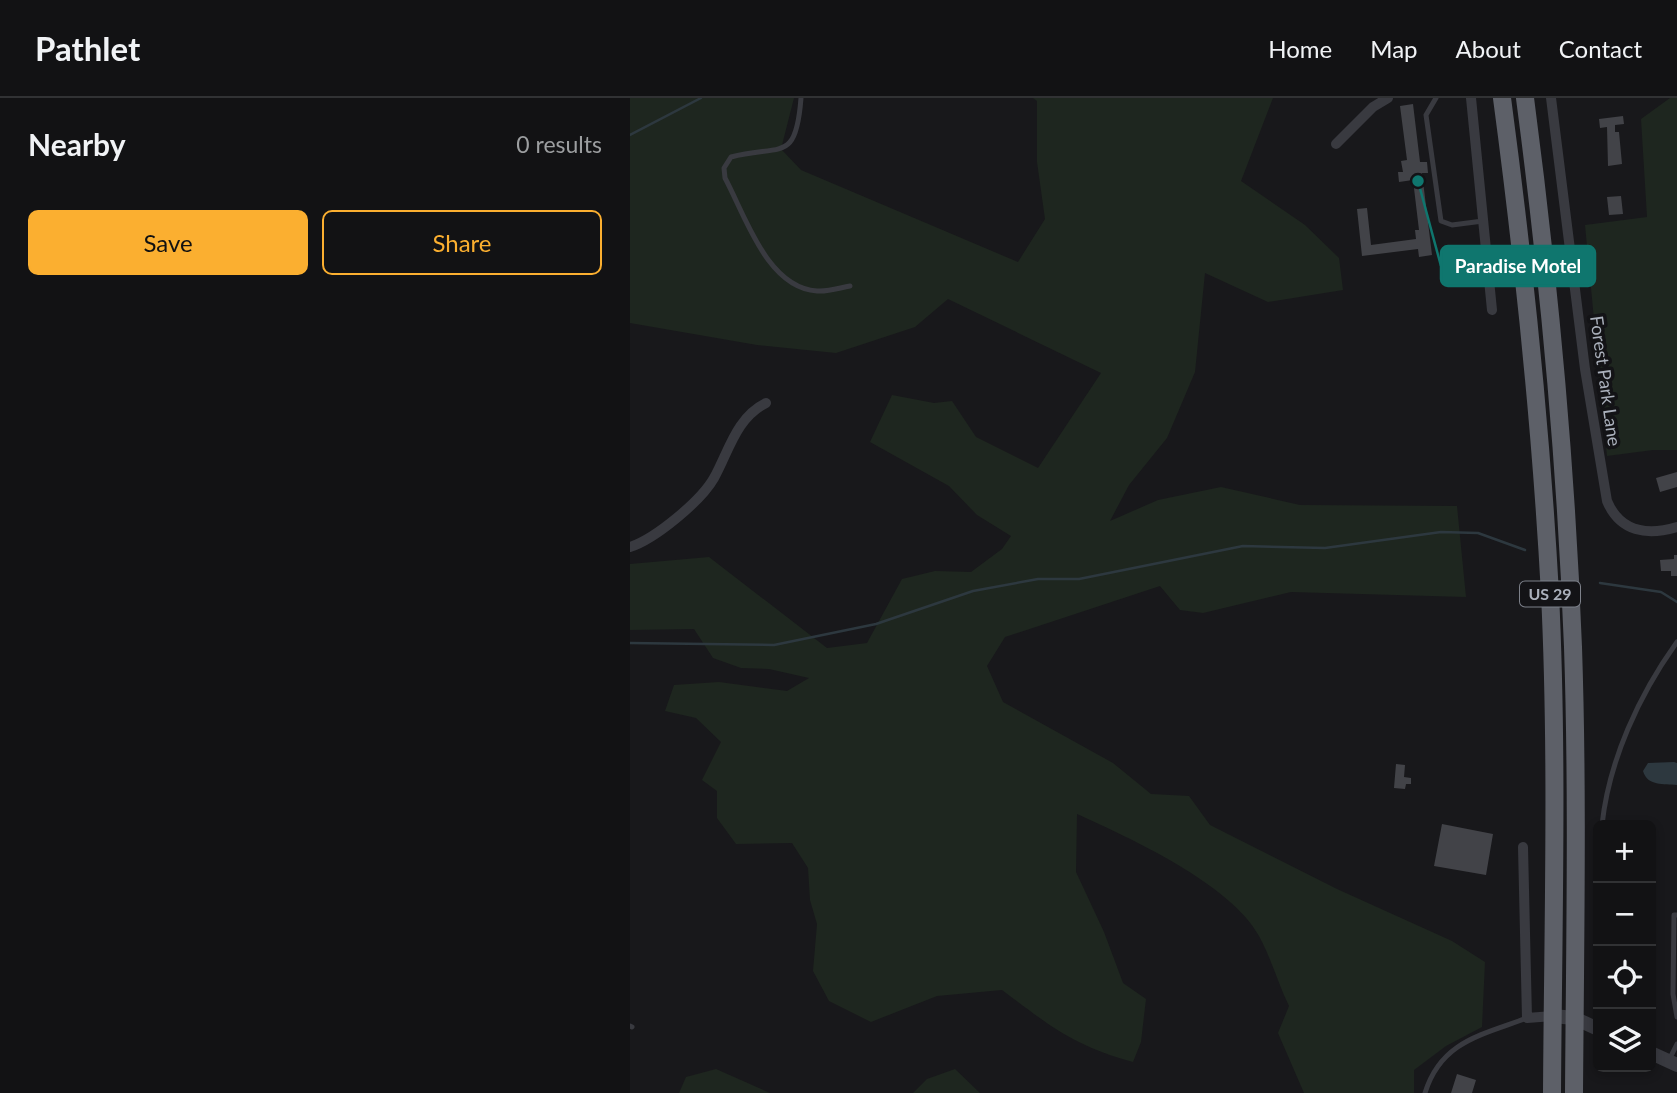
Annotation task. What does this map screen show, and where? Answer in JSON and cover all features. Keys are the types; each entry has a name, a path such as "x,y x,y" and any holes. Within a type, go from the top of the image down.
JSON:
{"highway":[{"name":"US 29","path":"1502,98 1530,330 1550,596 1554,760 1552,1093"},
{"name":"US 29","path":"1525,98 1541,220 1573,647 1574,1093"}],"street":[{"path":"1336,144 1373,107 1388,98"},
{"path":"1471,98 1492,310"},
{"name":"Forest Park Lane","path":"1551,98 1585,369 1607,501 1619,521 1639,531 1677,527"},
{"path":"630,547 652,536 695,501 713,479 741,425 755,409 766,403"},
{"path":"1523,847 1527,1018 1574,1018 1593,1027"},
{"path":"1656,1055 1673,1063"}],"lane":[{"path":"802,98 799,125 792,141 769,153 731,157 724,168 725,178 761,250 781,274 803,288 819,291 849,286"},
{"path":"1436,98 1426,115 1441,221 1452,225 1483,221"},
{"path":"1603,820 1605,800 1634,714 1655,672 1677,642"},
{"path":"1677,915 1674,915 1677,1017"},
{"path":"1425,1093 1444,1056 1466,1041 1527,1018"},
{"path":"1673,1063 1677,1044"}],"shaded area":[{"path":"630,98 794,98 781,149 801,170 1018,262 1045,219 1037,162 1037,101 1033,98 1273,98 1241,181 1305,225 1339,258 1343,290 1268,302 1205,273 1195,372 1167,438 1129,485 1110,521 1158,500 1221,487 1300,505 1457,506 1466,597 1291,592 1203,613 1180,610 1160,586 1005,637 987,666 1003,702 1113,763 1151,794 1189,796 1210,825 1337,889 1452,941 1485,962 1482,1027 1446,1046 1414,1070 1414,1093 1304,1093 1278,1033 1289,1006 1263,944 1245,917 1226,898 1177,865 1077,814 1076,872 1104,932 1123,983 1146,999 1141,1042 1133,1062 1094,1049 1063,1034 1002,990 937,996 871,1022 829,1001 813,971 817,924 810,900 808,868 792,843 736,844 717,818 717,791 702,780 721,742 696,718 665,711 674,685 719,682 787,691 809,678 769,669 741,668 713,658 694,629 630,630 630,564 709,557 827,648 867,643 902,579 935,571 971,572 1002,549 1011,536 977,515 949,486 870,442 892,395 934,403 952,401 976,437 1038,468 1101,373 948,299 915,327 836,353 757,345 630,323"},
{"path":"1670,98 1677,98 1677,450 1607,456 1585,225 1647,217 1641,119"},
{"path":"1648,763 1677,763 1677,785 1652,782 1643,771"},
{"path":"716,1069 770,1093 679,1093 686,1077"},
{"path":"955,1069 980,1093 913,1093 927,1079"}],"building":[{"path":"1413,104 1420,162 1427,162 1428,173 1422,173 1432,255 1419,257 1418,249 1362,256 1357,209 1367,208 1371,245 1416,239 1415,230 1419,230 1413,180 1399,182 1398,172 1403,172 1401,161 1407,160 1400,106"},
{"path":"1623,116 1624,124 1615,125 1615,132 1619,132 1622,164 1608,166 1607,127 1600,128 1599,119"},
{"path":"1621,196 1623,214 1609,215 1607,197"},
{"path":"1677,472 1677,487 1660,492 1656,478"},
{"path":"1674,555 1677,555 1677,576 1671,576 1671,571 1661,571 1660,560 1674,559"},
{"path":"1396,764 1405,765 1404,777 1411,778 1411,784 1406,784 1405,789 1394,788"},
{"path":"1442,824 1493,834 1486,875 1434,866"},
{"path":"1457,1074 1476,1080 1472,1093 1451,1093"}],"waterway":[{"path":"630,135 701,98"},
{"path":"630,643 774,645 876,624 973,591 1038,579 1079,579 1243,546 1325,548 1441,532 1478,533 1525,550"},
{"path":"1600,583 1661,592 1677,602"}],"place":[{"name":"Paradise Motel","path":"1418,181"}]}
